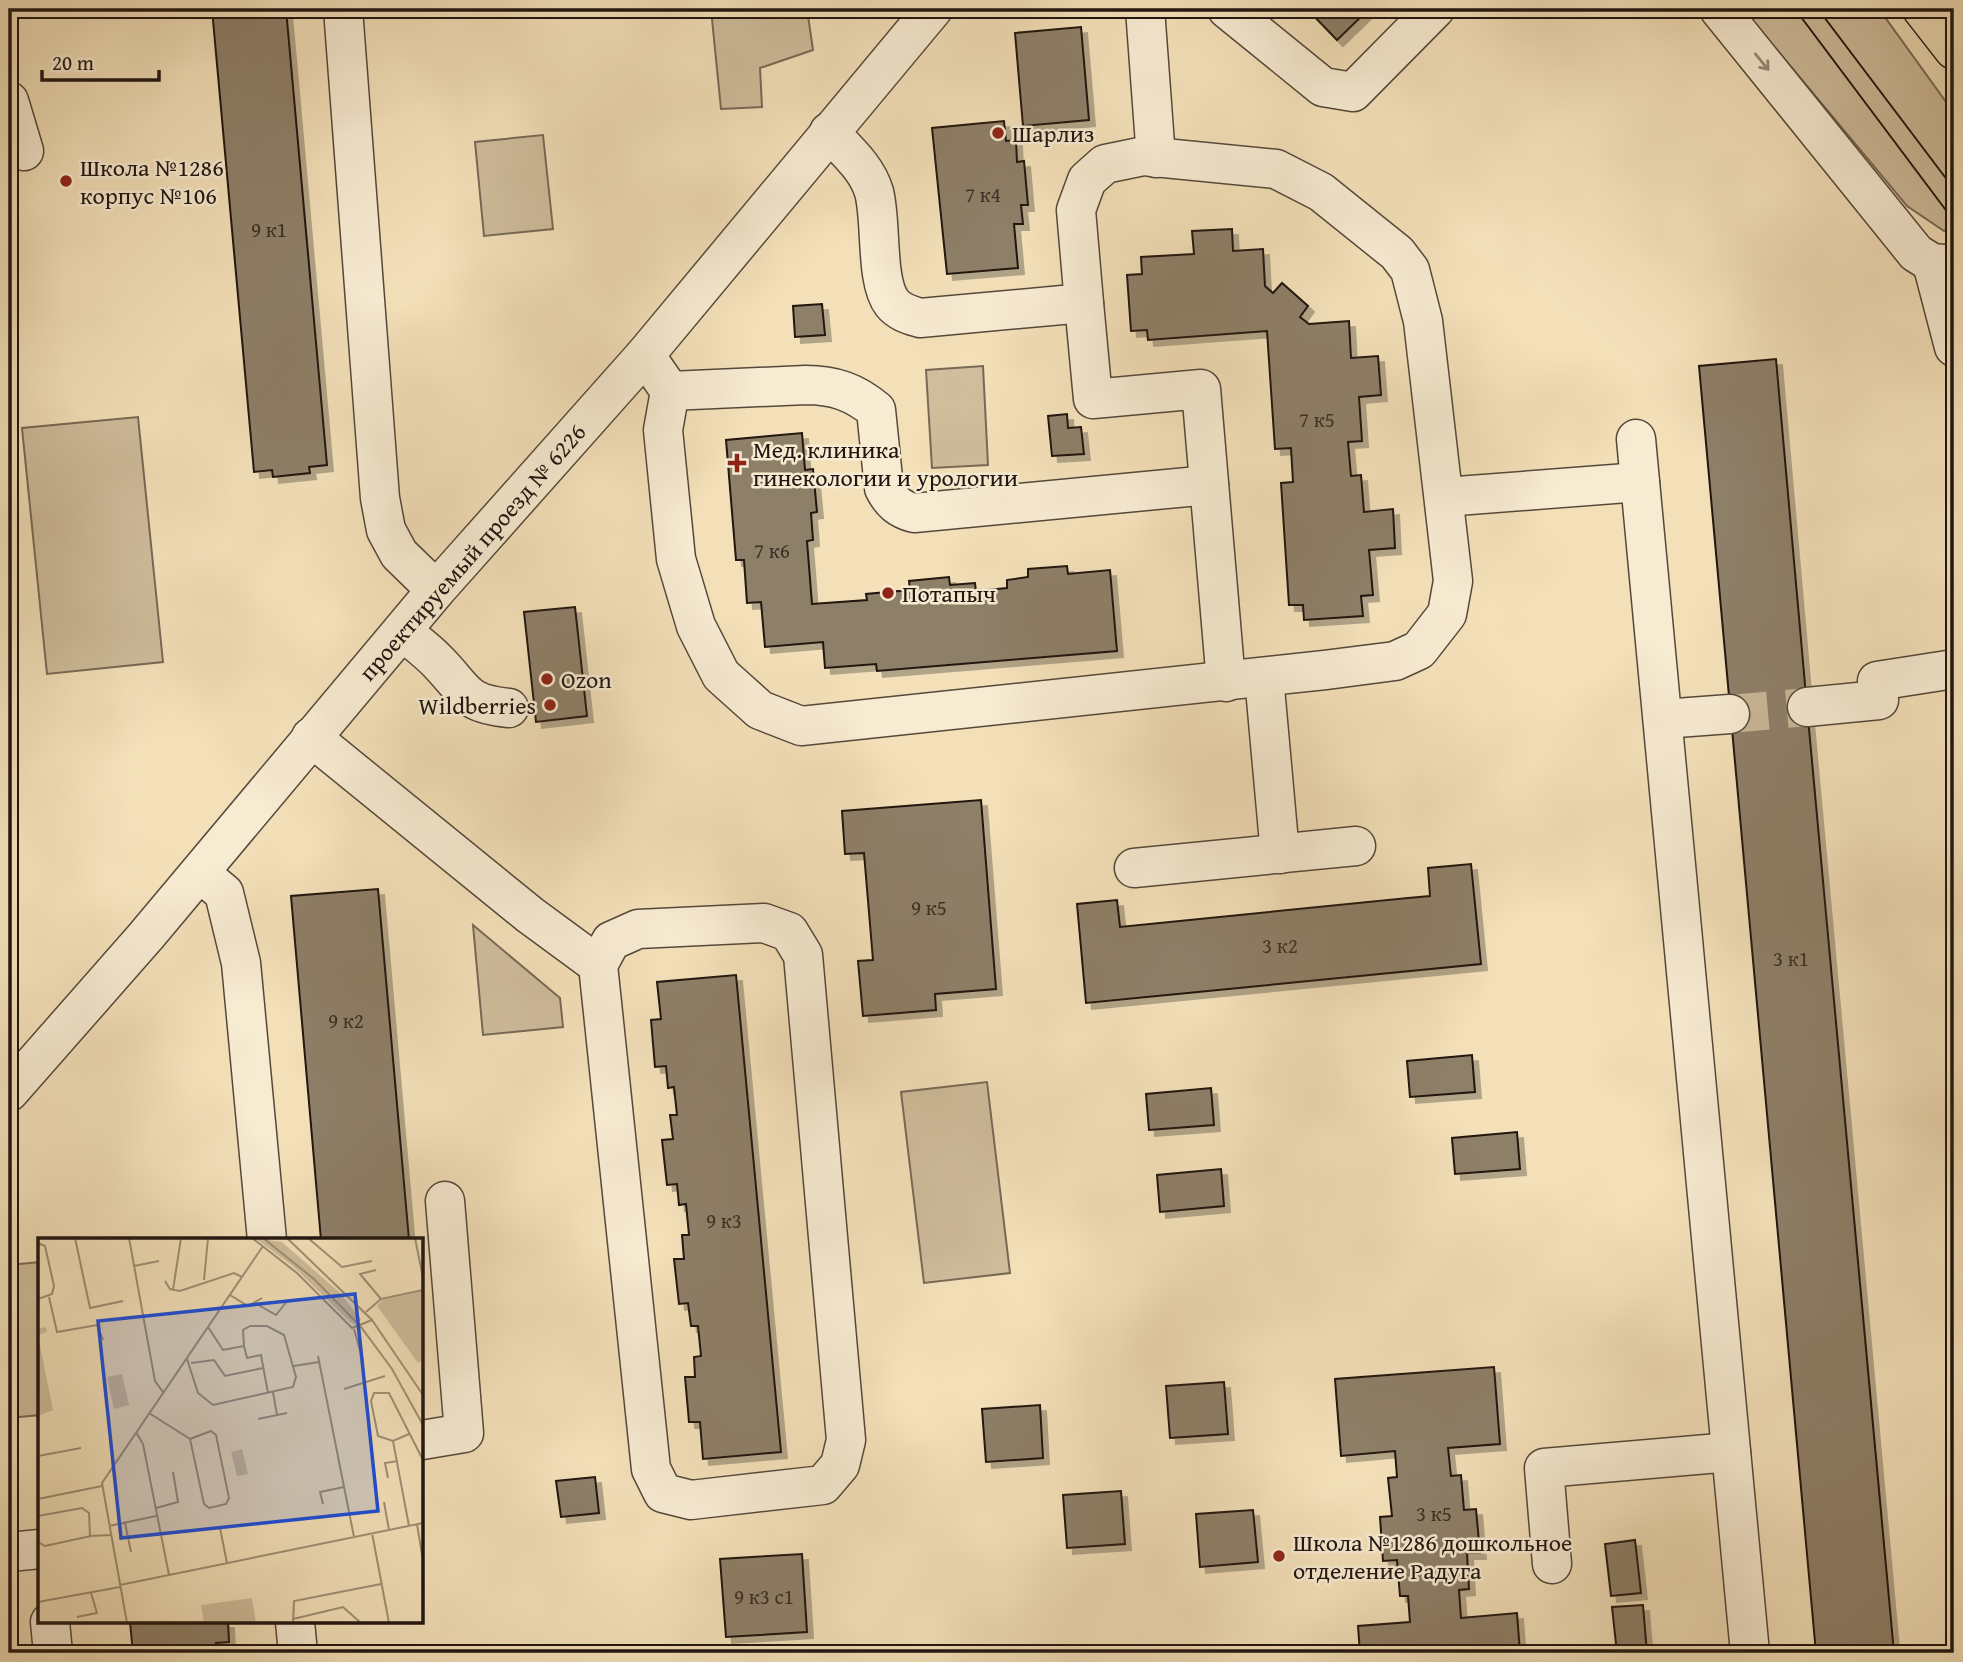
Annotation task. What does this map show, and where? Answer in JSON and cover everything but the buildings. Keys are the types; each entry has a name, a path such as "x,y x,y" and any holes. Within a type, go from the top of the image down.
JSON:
{"main road":[{"path":"1922,9 1954,50"}],"street":[{"path":"342,9 380,498 386,530 399,554 436,590"},
{"name":"проектируемый проезд № 6226","path":"9,1092 200,873 436,590 645,355 933,9"},
{"path":"1145,9 1156,158"},
{"path":"1227,9 1322,87 1353,92 1435,9"},
{"path":"1719,9 1916,253 1943,264 1954,347"},
{"path":"9,101 24,151"},
{"path":"829,132 860,164 874,190 884,284 891,302 902,312 920,318 1084,303"},
{"path":"645,355 670,391 663,430 676,559 696,626 721,676 760,710 801,726 1226,682 1395,661 1419,650 1447,614 1453,581 1419,297 1410,270 1397,253 1321,191 1276,169 1144,156 1105,164 1087,180 1076,210 1093,399 1201,389 1226,682"},
{"path":"670,391 826,385 862,398 876,410 884,488 897,506 914,513 1209,485"},
{"path":"1636,439 1750,1653"},
{"path":"1444,497 1640,482"},
{"path":"402,631 439,662 467,697 486,706 509,708"},
{"path":"1807,707 1879,700 1877,681 1954,669"},
{"path":"1264,677 1280,854"},
{"path":"1663,719 1730,714"},
{"path":"311,737 530,915 598,965 651,1469 663,1493 691,1500 823,1485 840,1465 846,1440 803,955 789,932 764,923 638,929 611,941 598,965"},
{"path":"1134,868 1356,846"},
{"path":"200,873 224,893 241,963 267,1238"},
{"path":"424,1440 464,1433 445,1201"},
{"path":"1552,1564 1544,1468 1731,1452"},
{"path":"9,1552 38,1549"},
{"path":"50,1624 52,1653"},
{"path":"295,1624 298,1653"}],"shaded area":[{"path":"711,9 807,9 813,50 760,68 762,107 721,109"},
{"path":"1743,9 1879,9 1954,113 1954,223 1944,231 1907,206"},
{"path":"543,135 553,229 484,236 475,142"},
{"path":"983,366 988,465 932,468 926,370"},
{"path":"138,417 163,662 47,674 22,428"},
{"path":"473,925 560,998 563,1027 483,1035"},
{"path":"987,1082 1010,1273 924,1283 901,1092"},
{"path":"38,1262 38,1415 9,1418 9,1315 12,1314 9,1265"}],"tunnel":[{"path":"1730,714 1807,707"}],"tram line":[{"path":"1795,9 1954,221"},
{"path":"1818,9 1954,189"}],"place":[{"name":"Шарлиз","path":"998,133"},
{"name":"Школа №1286 корпус №106","path":"66,181"},
{"name":"Мед. клиника гинекологии и урологии","path":"737,463"},
{"name":"Потапыч","path":"888,593"},
{"name":"Ozon","path":"547,679"},
{"name":"Wildberries","path":"550,705"},
{"name":"Школа №1286 дошкольное отделение Радуга","path":"1279,1556"}]}
